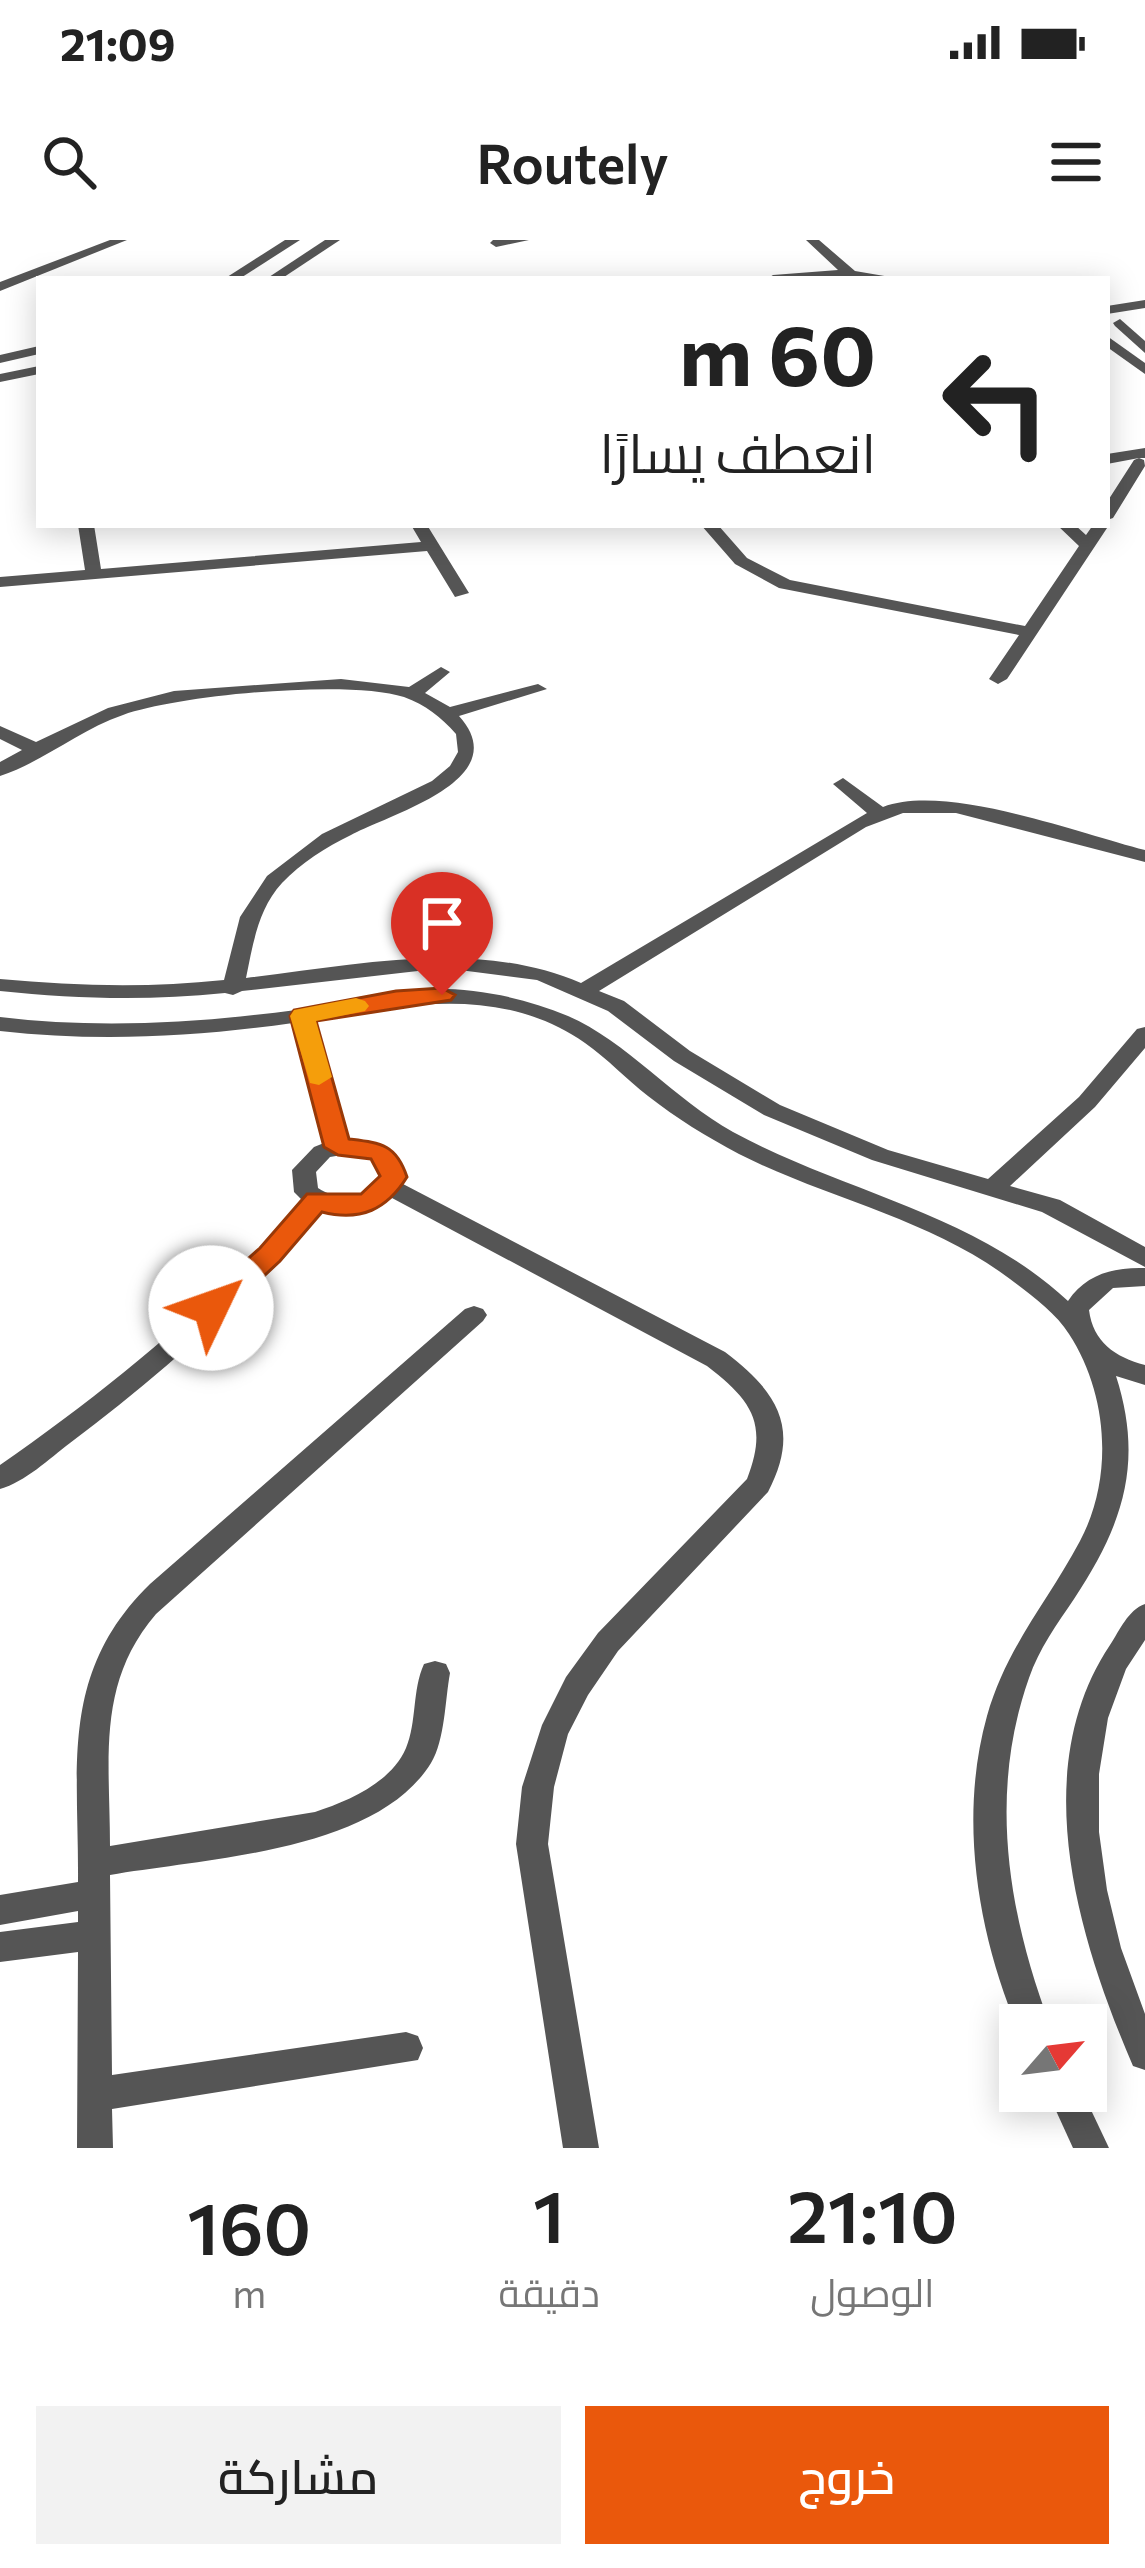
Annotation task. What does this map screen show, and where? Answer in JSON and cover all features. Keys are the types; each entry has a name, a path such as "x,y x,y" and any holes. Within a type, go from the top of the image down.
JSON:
{"street":[{"path":"0,287 121,240"},
{"path":"235,276 294,240"},
{"path":"277,276 334,240"},
{"path":"496,243 523,240"},
{"path":"812,240 852,276"},
{"path":"1112,318 1145,304"},
{"path":"1112,318 1145,314"},
{"path":"1112,318 1145,349"},
{"path":"1110,342 1145,370"},
{"path":"0,359 36,351"},
{"path":"0,378 36,371"},
{"path":"1110,459 1143,460"},
{"path":"1110,468 1143,460"},
{"path":"1110,510 1143,460"},
{"path":"86,528 94,574"},
{"path":"421,528 461,593"},
{"path":"712,528 741,561 785,584 1029,632"},
{"path":"1069,528 1088,544"},
{"path":"998,679 1099,528"},
{"path":"0,582 432,546"},
{"path":"411,694 441,672"},
{"path":"0,770 101,716 162,698 344,683 411,694 459,722 468,740 464,760 449,779 424,796 347,829 274,880 249,910 233,989"},
{"path":"448,713 538,689"},
{"path":"0,732 37,750"},
{"path":"843,784 878,813"},
{"path":"585,990 878,813 928,805 956,807 1145,856"},
{"path":"0,985 97,994 233,989 445,962 494,965 585,990 616,1006 724,1084 772,1110 880,1155 995,1186 1099,1228 1145,1258"},
{"path":"2,1027 152,1030 302,1016 396,998 442,995 532,1009 572,1025 610,1050 656,1090 727,1138 839,1190 952,1233 1040,1288 1076,1324 1094,1352 1111,1396 1119,1442 1115,1489 1100,1534 1039,1624 1014,1676 997,1735 989,1799 992,1869 1005,1943 1026,2004"},
{"path":"302,1016 338,1147"},
{"path":"995,1186 1087,1102 1145,1034"},
{"path":"338,1147 379,1151 393,1167 390,1186 366,1203 331,1205 306,1192 304,1170 322,1152 338,1147"},
{"path":"390,1186 716,1359 744,1378 763,1402 772,1430 771,1458 758,1485 608,1642 577,1685 553,1734 538,1787 532,1844 581,2148"},
{"path":"0,1479 72,1430 226,1295 270,1255 317,1200"},
{"path":"1076,1324 1076,1310 1091,1287 1124,1276 1145,1277"},
{"path":"95,2148 96,1692 118,1638 160,1592 474,1315"},
{"path":"1094,1352 1145,1375"},
{"path":"1145,1616 1103,1690 1085,1760 1082,1837 1096,1921 1120,2002 1145,2054"},
{"path":"0,1910 94,1879 315,1826 358,1811 395,1786 420,1754 435,1673"},
{"path":"0,1947 94,1935"},
{"path":"94,2095 406,2048"},
{"path":"1074,2112 1091,2148"}],"slow traffic":[{"path":"319,1077 302,1016 356,1006"}],"route":[{"path":"211,1308 270,1255 317,1200 331,1205 366,1203 380,1196 394,1177 388,1158 379,1151 338,1147 302,1016 396,998 442,995"}]}
